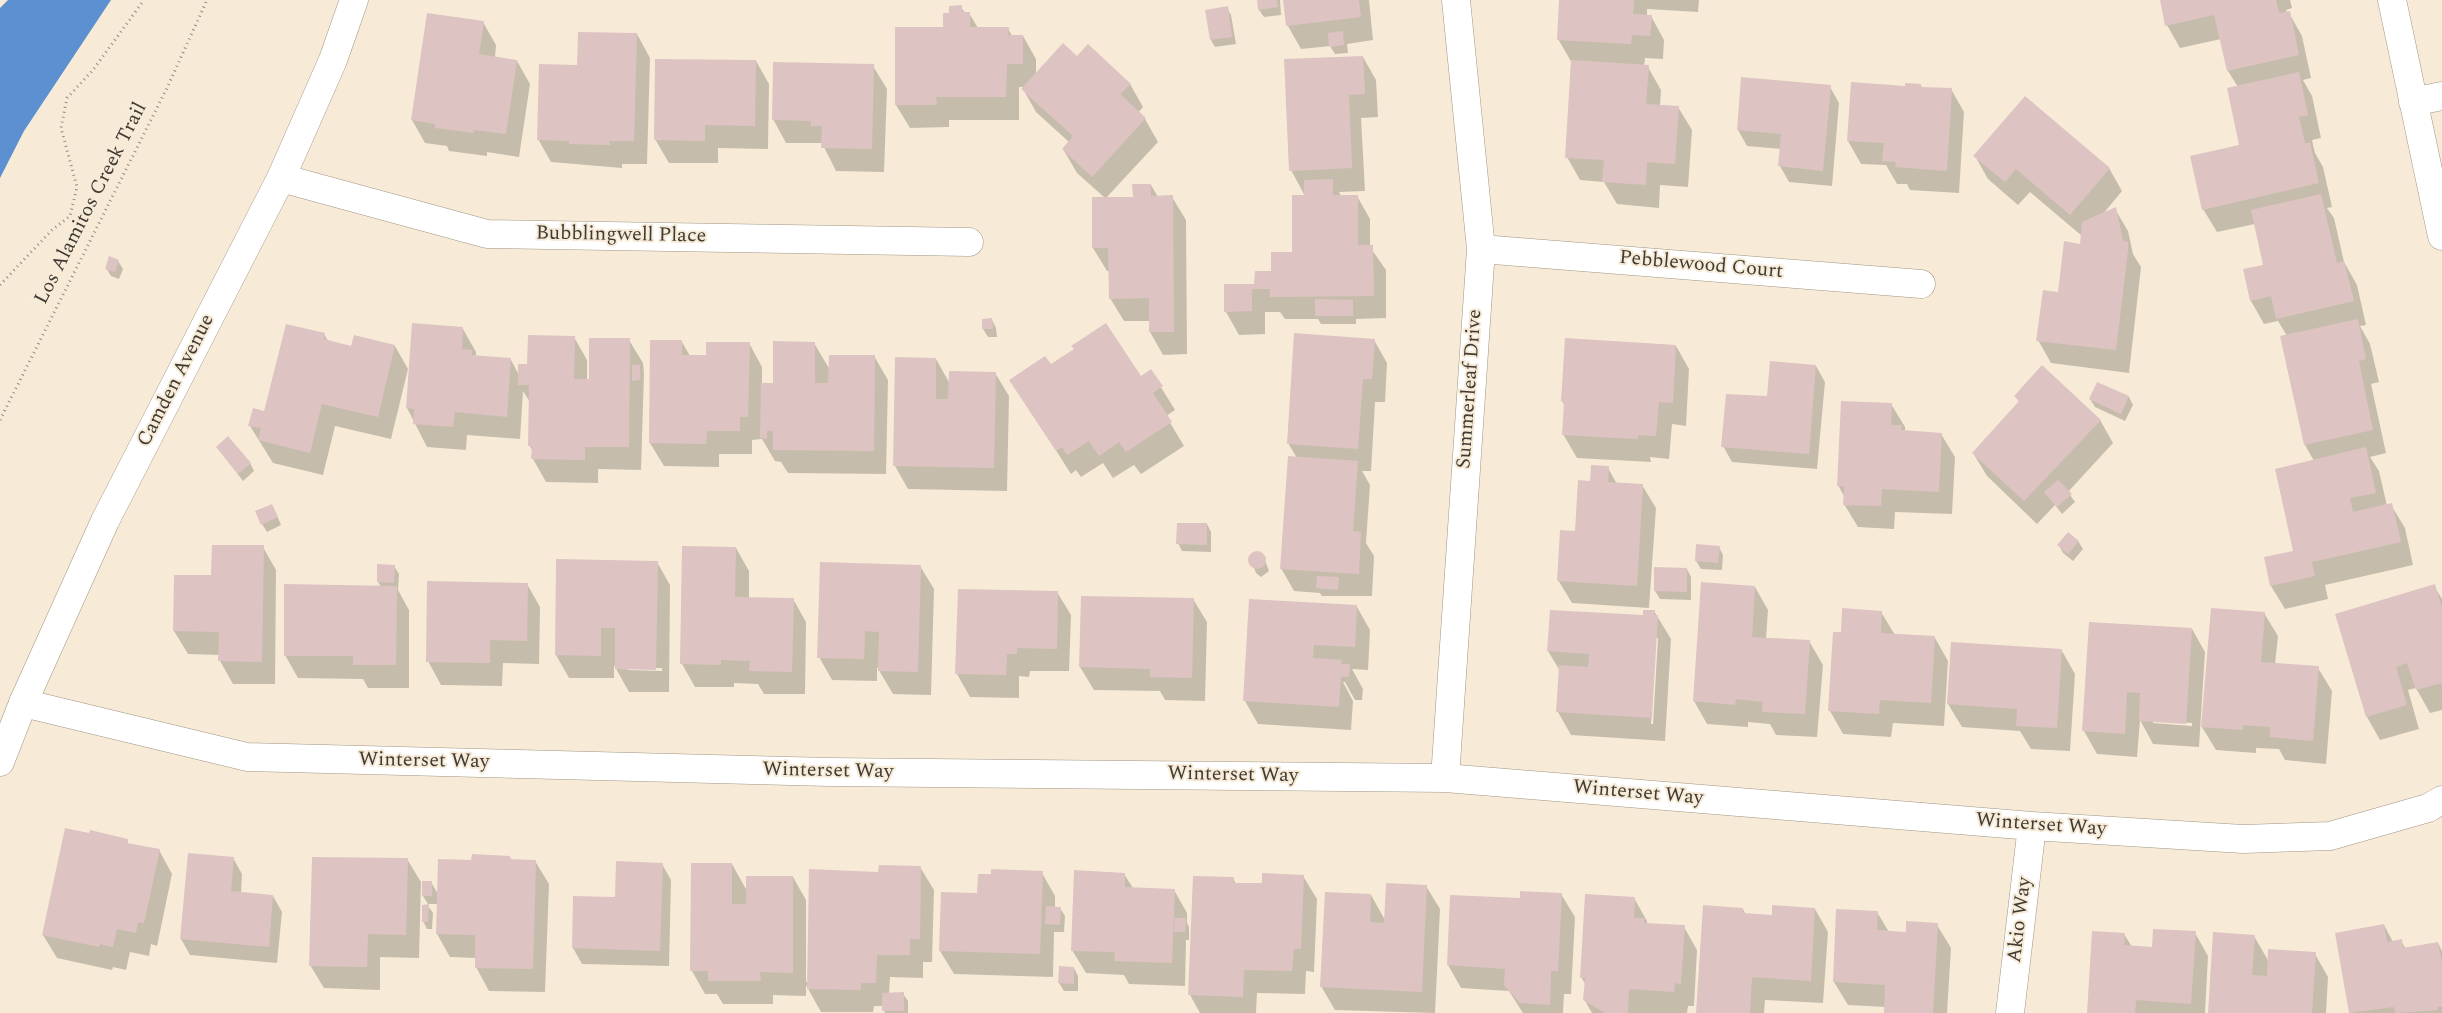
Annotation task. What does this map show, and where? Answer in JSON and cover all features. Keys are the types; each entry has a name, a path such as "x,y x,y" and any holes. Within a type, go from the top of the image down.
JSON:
{"street":[{"name":"Camden Avenue","path":"0,762 22,703 105,521 281,178 333,60 354,0"},
{"name":"Summerleaf Drive","path":"1445,778 1481,249 1456,0"},
{"path":"2392,0 2442,236"},
{"path":"2413,102 2442,96"},
{"name":"Bubblingwell Place","path":"281,178 487,234 969,242"},
{"name":"Pebblewood Court","path":"1481,249 1921,284"},
{"name":"Winterset Way","path":"22,703 247,757 829,772 1445,778 2032,826 2243,839 2330,836 2428,808 2442,800"},
{"name":"Akio Way","path":"2010,1013 2032,826"}],"path":[{"path":"0,285 52,230 70,216 77,187 60,128 67,98 93,70 144,0"},
{"name":"Los Alamitos Creek Trail","path":"0,420 167,88 208,0"}],"water":[{"path":"8,0 111,0 24,131 0,178 0,8"}],"building":[{"path":"1257,0 1277,0 1278,7 1258,10"},
{"path":"1283,0 1359,0 1361,17 1286,26"},
{"path":"1559,0 1634,0 1633,14 1652,15 1650,36 1632,35 1631,44 1557,40"},
{"path":"2160,0 2276,0 2279,13 2290,11 2299,55 2227,71 2214,15 2165,26"},
{"path":"962,5 962,12 970,12 970,27 1009,27 1008,35 1023,35 1023,64 1007,64 1006,97 936,97 937,105 895,105 895,27 943,27 943,13 949,13 949,6"},
{"path":"1228,6 1232,37 1210,40 1205,10"},
{"path":"427,13 484,21 479,54 517,60 506,134 474,130 474,133 435,128 435,124 411,120"},
{"path":"1343,31 1344,45 1329,47 1328,33"},
{"path":"578,32 637,33 634,141 609,141 610,145 569,144 569,141 537,140 539,64 577,65"},
{"path":"1063,43 1077,56 1088,44 1131,84 1120,94 1146,118 1092,177 1062,149 1073,136 1021,89"},
{"path":"1363,56 1365,94 1349,95 1352,168 1289,171 1284,59"},
{"path":"655,59 756,60 755,126 705,125 705,141 654,140"},
{"path":"1571,60 1649,65 1646,104 1679,106 1675,164 1647,162 1646,185 1602,182 1604,160 1565,158"},
{"path":"773,62 874,64 872,149 821,148 822,126 811,126 811,121 772,120"},
{"path":"2299,72 2308,115 2299,117 2305,143 2310,143 2319,183 2202,210 2190,156 2239,145 2227,88"},
{"path":"1741,77 1831,85 1823,171 1778,166 1781,134 1737,130"},
{"path":"1851,82 1905,86 1905,83 1921,84 1921,87 1952,88 1947,171 1895,167 1896,162 1882,161 1884,143 1847,141"},
{"path":"2025,96 2110,168 2070,215 2016,169 2005,182 1973,156"},
{"path":"1333,179 1333,195 1358,195 1358,245 1373,245 1374,296 1270,297 1270,289 1252,289 1252,311 1224,312 1224,284 1254,284 1255,271 1271,271 1271,252 1292,252 1292,195 1304,195 1304,180"},
{"path":"1132,184 1151,184 1151,196 1173,195 1174,332 1149,332 1149,298 1109,299 1108,248 1092,248 1092,197 1133,197"},
{"path":"2321,194 2337,263 2344,261 2354,301 2276,319 2271,296 2250,301 2243,269 2263,265 2251,210"},
{"path":"2116,207 2123,241 2128,242 2128,250 2116,350 2036,341 2043,290 2058,292 2064,241 2080,244 2082,222"},
{"path":"109,256 119,260 115,272 105,269"},
{"path":"1315,299 1353,300 1353,316 1315,316"},
{"path":"992,318 993,329 982,329 982,319"},
{"path":"2358,319 2366,359 2359,361 2373,430 2304,445 2280,336"},
{"path":"412,323 463,327 462,349 472,350 472,355 511,358 507,417 455,412 453,427 413,424 414,409 406,408"},
{"path":"1106,323 1141,376 1151,369 1163,386 1153,393 1172,422 1126,452 1119,442 1099,456 1089,441 1067,455 1062,447 1056,451 1009,380 1045,356 1051,364 1074,349 1071,346"},
{"path":"286,324 325,333 324,339 351,346 354,335 395,345 378,417 322,404 310,453 258,440 261,428 248,426 253,408 264,411"},
{"path":"1294,333 1375,339 1372,379 1363,379 1358,449 1287,444"},
{"path":"528,335 575,336 574,379 589,379 589,338 630,338 629,447 585,447 585,460 531,459 532,446 528,446 529,385 518,385 518,364 527,364"},
{"path":"1565,338 1676,345 1673,403 1659,402 1656,436 1638,435 1638,439 1562,435 1564,402 1561,401"},
{"path":"650,340 682,340 682,355 706,355 706,342 750,342 748,417 740,417 740,431 707,431 706,444 649,443"},
{"path":"773,341 815,342 815,383 828,383 829,355 875,355 874,451 773,450 773,431 767,431 767,439 760,438 761,383 773,383"},
{"path":"895,357 936,358 936,399 948,399 949,371 996,372 994,468 893,466"},
{"path":"1770,361 1816,365 1809,454 1721,447 1726,394 1767,396"},
{"path":"632,365 640,365 640,380 632,381"},
{"path":"2042,365 2101,420 2024,501 1972,453 2019,401 2014,396"},
{"path":"2097,382 2129,396 2121,414 2089,399"},
{"path":"1841,401 1892,403 1891,425 1902,425 1901,430 1942,433 1939,492 1882,489 1881,506 1843,505 1844,486 1837,486"},
{"path":"228,436 251,463 238,474 216,447"},
{"path":"2366,447 2376,493 2350,498 2353,512 2392,503 2401,542 2312,562 2315,576 2270,586 2264,557 2293,551 2275,469"},
{"path":"1288,456 1358,461 1353,531 1361,532 1359,574 1280,569"},
{"path":"1591,465 1609,466 1608,482 1643,484 1637,586 1557,581 1560,530 1575,531 1578,480 1590,481"},
{"path":"2058,480 2072,494 2057,507 2044,492"},
{"path":"272,504 278,517 261,525 255,511"},
{"path":"1177,523 1207,523 1207,545 1176,544"},
{"path":"2068,532 2079,541 2068,554 2057,545"},
{"path":"1696,544 1720,546 1718,563 1695,561"},
{"path":"212,545 264,545 262,662 218,661 219,632 173,631 174,575 211,575"},
{"path":"682,546 736,547 735,597 794,598 792,672 749,671 750,661 721,660 721,665 680,664"},
{"path":"1257,551 1263,554 1266,560 1263,566 1257,569 1251,566 1248,560 1251,554"},
{"path":"556,559 658,561 656,670 615,669 615,628 601,628 601,656 555,655"},
{"path":"820,562 921,565 918,672 878,671 879,632 865,631 864,659 817,658"},
{"path":"377,564 395,565 394,583 377,582"},
{"path":"1654,567 1687,568 1687,592 1654,591"},
{"path":"1317,576 1339,577 1338,590 1316,588"},
{"path":"427,581 528,583 527,641 490,640 490,663 426,662"},
{"path":"1701,582 1755,586 1752,637 1810,640 1805,714 1762,712 1763,702 1736,699 1735,705 1693,701"},
{"path":"284,584 397,586 396,665 353,665 353,656 284,656"},
{"path":"2435,584 2442,608 2442,683 2416,690 2407,663 2396,667 2407,705 2366,717 2335,614"},
{"path":"958,589 1058,591 1057,649 1017,648 1017,654 1007,654 1006,675 955,674"},
{"path":"1081,596 1194,598 1192,678 1150,677 1150,669 1079,667"},
{"path":"1249,599 1357,605 1355,647 1314,645 1313,658 1342,660 1341,664 1350,664 1349,677 1341,677 1339,707 1243,701"},
{"path":"1842,608 1882,611 1881,633 1935,636 1931,703 1880,700 1879,714 1828,711 1833,632 1841,632"},
{"path":"2211,608 2265,612 2261,662 2319,666 2313,741 2270,737 2270,727 2243,725 2243,730 2201,727"},
{"path":"1550,610 1643,615 1643,610 1655,610 1654,615 1658,615 1652,718 1556,712 1559,665 1588,667 1589,654 1547,651"},
{"path":"2089,622 2192,628 2186,724 2139,721 2140,693 2127,692 2125,734 2082,731"},
{"path":"1951,642 2062,649 2057,728 2016,726 2017,709 1947,704"},
{"path":"65,828 89,833 90,830 128,839 127,843 160,849 144,923 138,922 136,933 117,929 113,947 100,944 99,947 42,935"},
{"path":"188,853 234,857 231,891 273,895 269,947 180,939"},
{"path":"472,854 510,856 510,859 536,860 533,969 475,968 475,935 436,934 438,859 471,860"},
{"path":"312,857 408,858 406,935 368,934 367,967 309,966"},
{"path":"616,861 663,863 660,951 572,948 573,896 615,897"},
{"path":"691,863 732,863 732,904 746,904 746,876 793,876 793,973 760,972 761,981 708,981 708,971 690,971"},
{"path":"879,865 921,866 920,939 910,939 910,955 877,955 876,983 861,983 861,990 807,989 809,869 878,872"},
{"path":"991,869 1043,871 1040,954 939,951 941,892 977,893 978,874 991,874"},
{"path":"1074,870 1125,873 1125,887 1175,889 1172,963 1114,961 1115,952 1071,951"},
{"path":"1262,873 1304,875 1301,949 1294,949 1292,971 1244,970 1243,997 1188,995 1193,876 1234,877 1233,883 1262,883"},
{"path":"422,881 432,881 432,896 422,896"},
{"path":"1386,883 1427,885 1422,992 1320,987 1325,892 1371,894 1370,922 1384,923"},
{"path":"1520,891 1562,893 1558,971 1551,971 1550,1005 1520,1003 1504,985 1505,969 1447,965 1450,895 1520,898"},
{"path":"1585,894 1635,897 1634,918 1645,918 1644,923 1685,925 1681,984 1675,983 1674,992 1629,989 1628,1013 1605,1013 1583,1000 1585,978 1580,978"},
{"path":"429,904 428,922 422,922 422,905"},
{"path":"1703,905 1743,908 1743,913 1772,915 1772,905 1815,908 1811,981 1752,977 1750,1013 1696,1013"},
{"path":"1046,906 1061,907 1060,925 1045,924"},
{"path":"1836,909 1878,911 1877,930 1906,932 1906,921 1938,923 1933,1013 1884,1013 1885,985 1833,982"},
{"path":"1175,918 1186,918 1185,932 1174,932"},
{"path":"2384,924 2387,942 2402,939 2403,948 2438,942 2442,963 2442,1007 2438,1007 2438,1010 2395,1013 2394,1007 2349,1013 2335,933"},
{"path":"2153,929 2196,931 2191,1004 2136,1000 2135,1013 2087,1013 2092,931 2125,933 2124,945 2152,947"},
{"path":"2213,932 2255,935 2252,975 2267,976 2268,949 2316,952 2312,1013 2208,1013"},
{"path":"1059,966 1074,967 1074,984 1058,983"},
{"path":"904,992 904,1011 882,1011 882,993"}]}
